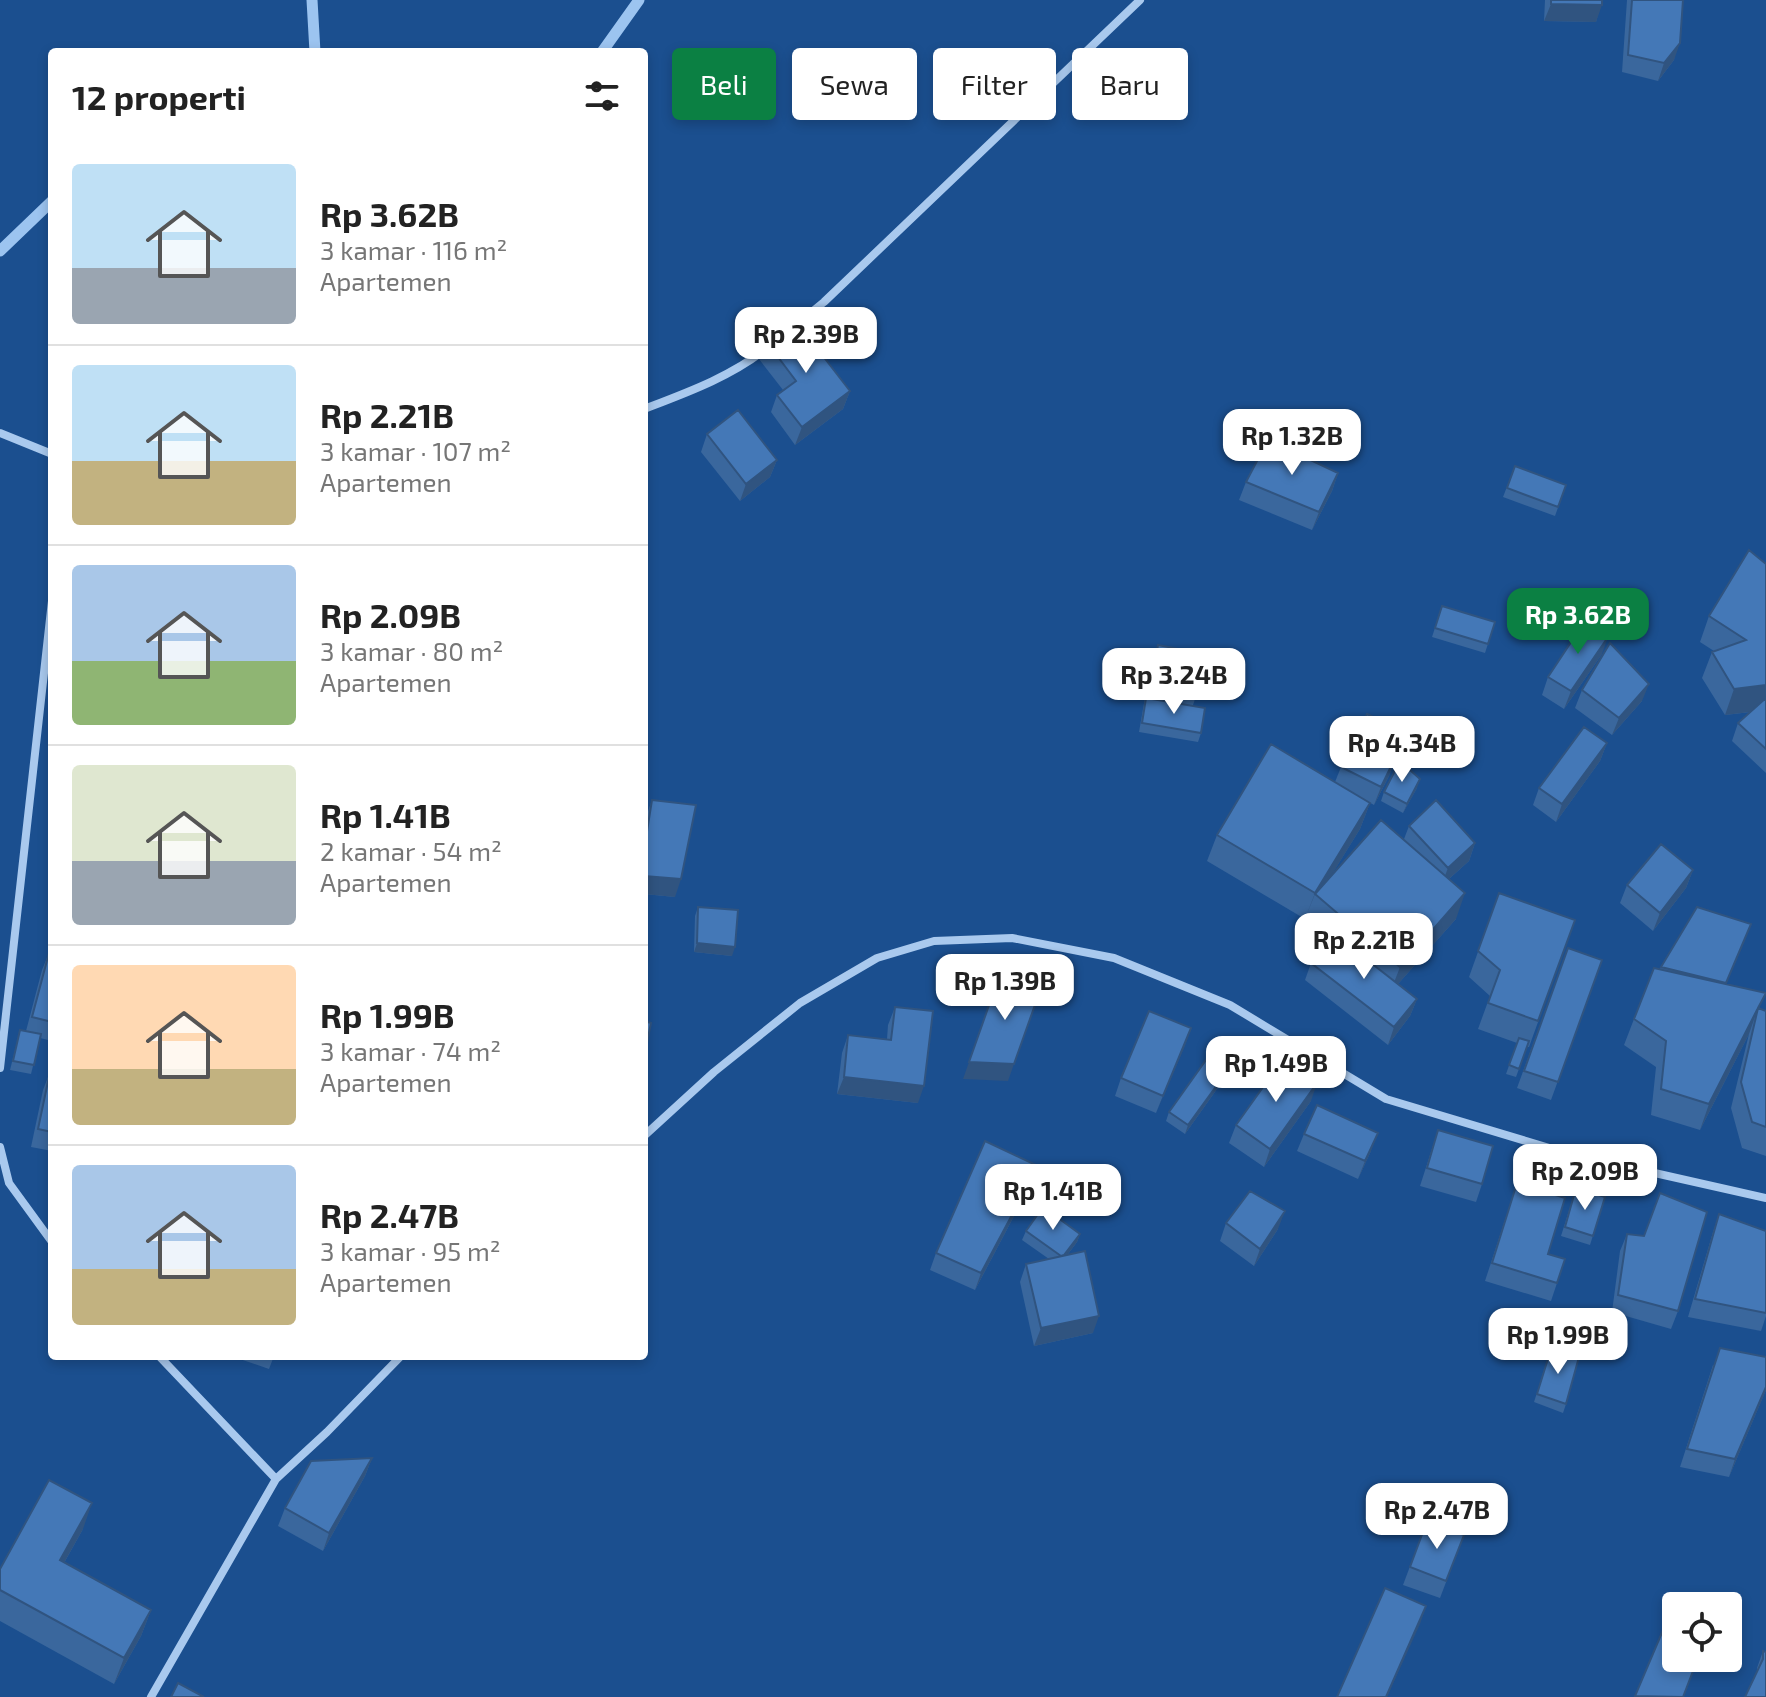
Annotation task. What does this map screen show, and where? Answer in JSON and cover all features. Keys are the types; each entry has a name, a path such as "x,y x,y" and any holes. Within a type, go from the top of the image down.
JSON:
{"street":[{"path":"789,330 824,302 1140,0"},
{"path":"648,408 682,395 753,359 777,340"},
{"path":"0,433 48,452"},
{"path":"0,1068 48,637"},
{"path":"648,1132 714,1072 800,1003 877,958 934,941 1012,938 1114,958 1230,1005 1386,1099 1566,1153 1766,1198"},
{"path":"0,1147 9,1183 48,1237"},
{"path":"163,1360 276,1479"},
{"path":"151,1697 276,1479 397,1360"}],"building":[{"path":"1551,0 1602,0 1602,5 1551,4"},
{"path":"1632,0 1683,0 1680,43 1664,63 1628,55"},
{"path":"795,320 850,391 802,427 777,395 796,381 766,341"},
{"path":"738,410 777,460 746,484 707,434"},
{"path":"1268,440 1338,473 1319,512 1246,482"},
{"path":"1515,466 1566,485 1558,507 1507,488"},
{"path":"1749,550 1766,564 1766,685 1734,689 1712,652 1746,640 1709,616"},
{"path":"1442,606 1495,622 1488,644 1435,628"},
{"path":"1585,621 1608,637 1571,691 1548,677"},
{"path":"1610,643 1649,684 1619,718 1582,690"},
{"path":"1158,645 1204,654 1197,693 1151,684"},
{"path":"1146,698 1205,708 1201,733 1142,723"},
{"path":"1766,698 1766,749 1738,723"},
{"path":"1367,714 1399,730 1387,754 1395,758 1381,787 1341,767"},
{"path":"1584,727 1607,743 1562,804 1539,788"},
{"path":"1271,744 1370,803 1315,893 1217,835"},
{"path":"1400,761 1420,779 1407,804 1384,792"},
{"path":"652,800 696,805 681,879 648,876 648,825"},
{"path":"1436,800 1475,843 1448,868 1409,826"},
{"path":"1381,820 1465,893 1400,967 1315,894"},
{"path":"1661,844 1693,870 1660,913 1627,885"},
{"path":"1499,893 1575,920 1538,1021 1488,1003 1500,970 1478,951"},
{"path":"698,907 738,910 735,947 697,943"},
{"path":"1697,907 1751,924 1726,983 1661,967"},
{"path":"1334,934 1417,999 1394,1027 1311,963"},
{"path":"1568,948 1602,960 1558,1082 1524,1071"},
{"path":"48,957 48,1021 32,1017"},
{"path":"1654,968 1766,993 1709,1104 1661,1089 1666,1041 1634,1019"},
{"path":"1000,974 1041,988 1014,1064 969,1062"},
{"path":"895,1007 933,1011 924,1086 844,1077 848,1035 891,1040"},
{"path":"1758,1008 1766,1011 1766,1127 1752,1122 1741,1082"},
{"path":"1149,1011 1191,1028 1163,1096 1121,1078"},
{"path":"20,1030 41,1034 34,1065 13,1061"},
{"path":"1519,1038 1529,1041 1519,1069 1509,1065"},
{"path":"1283,1059 1317,1083 1270,1149 1236,1125"},
{"path":"1206,1060 1225,1074 1188,1125 1169,1112"},
{"path":"48,1082 48,1131 38,1129"},
{"path":"1317,1105 1378,1133 1365,1161 1304,1134"},
{"path":"1438,1130 1493,1146 1482,1184 1427,1168"},
{"path":"985,1141 1038,1166 981,1273 936,1253"},
{"path":"1517,1183 1565,1198 1548,1254 1565,1259 1557,1283 1492,1263"},
{"path":"1576,1188 1605,1197 1593,1236 1565,1227"},
{"path":"1250,1191 1285,1211 1260,1249 1226,1223"},
{"path":"1660,1193 1707,1212 1678,1311 1618,1295 1627,1234 1644,1236"},
{"path":"1043,1207 1080,1234 1064,1255 1061,1256 1026,1231"},
{"path":"1719,1214 1766,1231 1766,1313 1695,1299"},
{"path":"1085,1251 1099,1316 1041,1328 1026,1264"},
{"path":"1720,1348 1766,1357 1766,1387 1735,1459 1687,1449"},
{"path":"1551,1349 1579,1357 1566,1404 1537,1394"},
{"path":"372,1458 329,1533 285,1508 311,1461"},
{"path":"49,1480 92,1503 60,1560 151,1610 124,1658 0,1590 0,1569"},
{"path":"1427,1521 1464,1535 1446,1581 1410,1567"},
{"path":"1385,1588 1426,1606 1386,1697 1337,1697"},
{"path":"1662,1632 1662,1672 1693,1672 1683,1697 1635,1696"},
{"path":"1763,1651 1766,1652 1766,1697 1745,1697 1763,1659"},
{"path":"178,1683 204,1697 171,1697"}],"waterway":[{"path":"312,0 315,48"},
{"path":"605,48 639,0"},
{"path":"0,251 48,205"}]}
